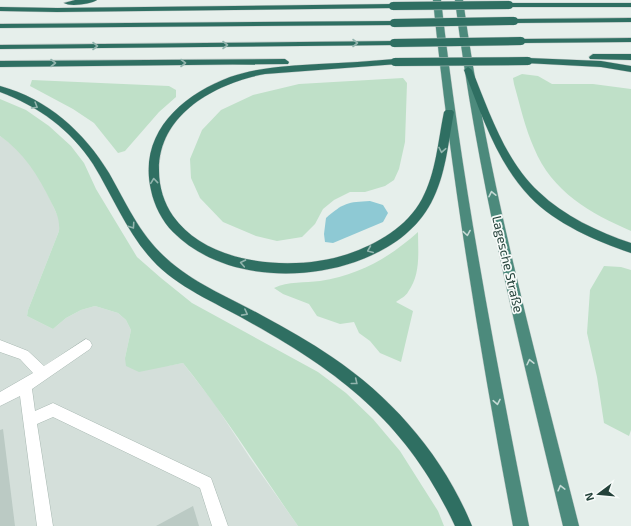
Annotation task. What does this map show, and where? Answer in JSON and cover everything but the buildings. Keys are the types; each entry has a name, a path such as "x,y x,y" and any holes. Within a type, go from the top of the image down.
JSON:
{"highway":[{"path":"0,9 47,6 93,0"},
{"path":"306,0 393,6"},
{"path":"437,0 449,112 471,262 521,526"},
{"name":"Lagesche Straße","path":"459,0 468,70 481,143 506,260 571,526"},
{"path":"509,5 595,0"},
{"path":"0,9 57,10 631,5"},
{"path":"0,26 631,20"},
{"path":"0,46 631,40"},
{"path":"0,64 395,62 631,57"},
{"path":"528,60 601,64 631,69"},
{"path":"395,62 281,69 236,78 199,95 172,119 161,136 154,155 153,172 155,192 163,210 177,229 193,242 215,254 236,262 263,267 292,268 321,266 348,260 378,247 402,230 419,214 430,194 438,166 449,112"},
{"path":"468,70 493,130 526,185 547,206 578,226 612,242 631,248"},
{"path":"0,89 25,100 48,114 69,129 86,146 100,168 123,212 139,237 162,262 194,285 296,342 338,368 370,394 399,424 429,463 455,504 464,526"}],"lane":[{"path":"0,400 25,386 86,345"},
{"path":"0,346 24,355 43,374"},
{"path":"25,386 45,526"},
{"path":"30,420 53,410 206,483 220,526"}],"shaded area":[{"path":"0,136 14,146 27,160 41,180 60,221 59,231 27,316 53,329 66,318 81,310 95,306 118,313 126,320 131,330 125,358 167,366 183,363 214,403 250,458 298,526 0,526"}],"green space":[{"path":"522,74 538,76 552,84 593,84 631,89 631,231 601,217 587,208 562,189 551,177 534,148 523,116 513,78"},
{"path":"403,78 407,83 405,142 399,169 394,180 385,186 365,192 350,192 334,200 323,209 315,224 302,237 277,241 256,236 223,222 200,198 191,178 190,159 202,130 221,110 253,95 299,84"},
{"path":"32,80 169,86 176,90 176,97 159,112 125,151 118,153 94,123 73,109 30,86"},
{"path":"0,99 26,110 49,126 71,146 84,163 96,189 137,257 161,278 192,303 318,372 346,393 373,419 400,451 438,511 444,526 298,526 228,423 183,363 139,372 126,366 125,358 131,330 126,320 118,313 95,306 81,310 66,318 53,329 27,316 59,231 59,223 46,192 30,165 9,143 0,136"},
{"path":"418,232 418,263 415,278 407,293 396,302 413,311 401,362 380,353 370,341 359,333 354,322 340,324 317,316 309,304 283,294 274,288 291,283 320,281 360,270 396,250"},
{"path":"604,266 621,267 631,270 631,430 629,436 604,423 597,377 587,333 590,290"}],"water":[{"path":"370,201 383,205 388,213 383,222 333,243 325,242 324,234 326,218 346,204"}]}
